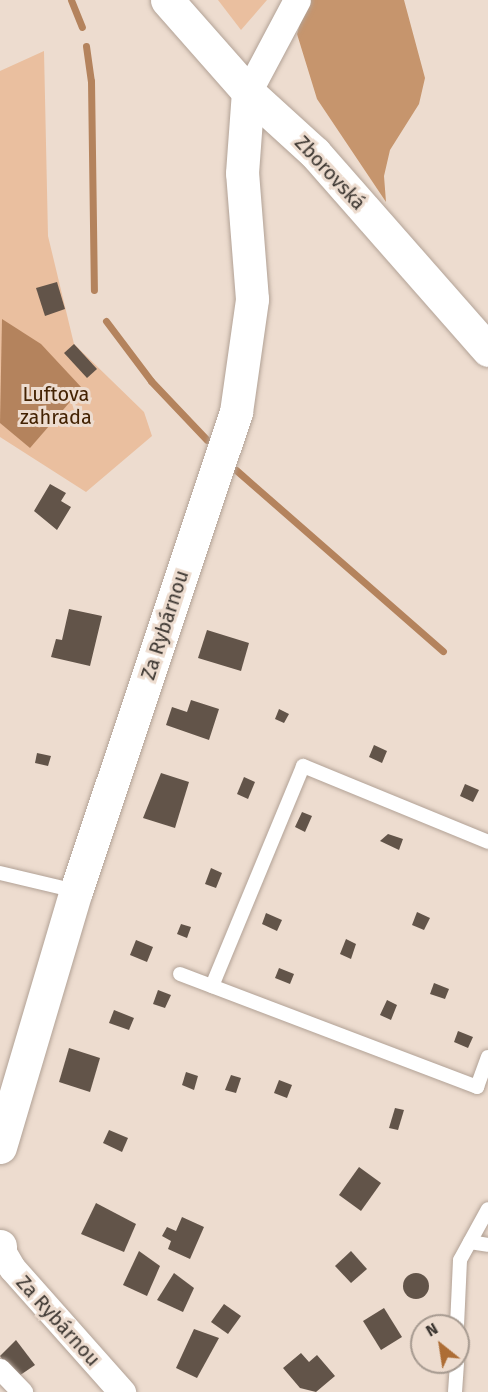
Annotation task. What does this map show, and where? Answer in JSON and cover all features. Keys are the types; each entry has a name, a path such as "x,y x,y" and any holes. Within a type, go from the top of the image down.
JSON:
{"street":[{"name":"Zborovská","path":"167,0 248,92 315,153 488,350"},
{"path":"248,92 297,0"},
{"name":"Za Rybárnou","path":"0,1147 76,891 236,412 252,299 242,173 248,92"},
{"name":"Za Rybárnou","path":"0,1248 122,1392"},
{"path":"0,1369 22,1392"}],"lane":[{"path":"212,986 303,766 488,842"},
{"path":"0,873 76,891"},
{"path":"180,974 477,1087 488,1057"},
{"path":"458,1314 460,1260 488,1209"},
{"path":"470,1242 488,1245"},
{"path":"455,1392 456,1374"}],"green space":[{"path":"218,0 267,0 241,30"},
{"name":"Luftova zahrada","path":"44,51 48,236 74,344 144,412 152,436 86,492 0,437 0,71"}],"shaded area":[{"path":"307,0 404,0 425,78 419,104 390,150 384,176 386,202 317,99 297,34"},
{"path":"2,319 41,344 82,388 30,448 0,423"}],"building":[{"path":"57,282 65,309 45,316 36,288"},
{"path":"74,344 97,369 87,378 64,353"},
{"path":"50,484 66,493 61,501 71,507 57,530 34,511"},
{"path":"69,609 102,616 90,666 51,657 56,639 62,640"},
{"path":"207,630 249,643 241,671 198,658"},
{"path":"191,700 219,709 209,740 166,725 172,707 187,712"},
{"path":"279,709 289,714 284,723 275,719"},
{"path":"374,745 387,751 382,763 369,757"},
{"path":"37,753 51,756 48,766 35,763"},
{"path":"161,773 189,782 175,828 143,818"},
{"path":"244,777 255,782 248,799 237,794"},
{"path":"465,784 479,790 473,802 460,796"},
{"path":"302,812 312,816 305,832 295,827"},
{"path":"388,834 403,839 399,850 380,841"},
{"path":"211,868 222,873 216,888 205,884"},
{"path":"417,912 430,918 424,930 412,925"},
{"path":"266,913 282,920 277,931 262,924"},
{"path":"181,924 191,927 187,938 177,934"},
{"path":"346,939 356,944 351,959 340,954"},
{"path":"136,940 153,947 147,962 130,955"},
{"path":"279,968 294,974 290,984 275,978"},
{"path":"434,983 449,989 445,999 430,994"},
{"path":"158,990 171,995 165,1008 153,1004"},
{"path":"387,1000 397,1005 391,1020 380,1015"},
{"path":"114,1010 134,1018 129,1030 109,1023"},
{"path":"458,1031 473,1037 468,1048 454,1042"},
{"path":"69,1048 100,1058 90,1092 59,1082"},
{"path":"186,1072 198,1076 194,1090 182,1085"},
{"path":"231,1075 241,1078 236,1093 225,1090"},
{"path":"279,1080 292,1085 287,1098 274,1093"},
{"path":"395,1108 404,1110 398,1130 389,1128"},
{"path":"109,1130 128,1138 122,1152 103,1143"},
{"path":"359,1167 381,1183 361,1211 339,1195"},
{"path":"96,1203 136,1224 124,1252 81,1234"},
{"path":"182,1217 204,1227 190,1259 168,1249 171,1241 162,1236 167,1227 176,1231"},
{"path":"139,1251 160,1266 147,1296 123,1285"},
{"path":"351,1251 367,1269 351,1283 335,1266"},
{"path":"174,1273 194,1288 183,1312 157,1300"},
{"path":"416,1273 425,1277 429,1286 425,1295 416,1299 407,1295 403,1286 407,1277"},
{"path":"224,1304 241,1316 228,1334 211,1322"},
{"path":"384,1308 402,1337 381,1350 363,1321"},
{"path":"194,1329 219,1338 197,1378 176,1368"},
{"path":"16,1340 35,1365 16,1378 0,1356"},
{"path":"301,1353 309,1362 317,1355 335,1376 316,1392 300,1388 283,1368"}],"waterway":[{"path":"71,0 82,27"},
{"path":"86,46 91,81 94,290"},
{"path":"106,321 151,381 207,440"},
{"path":"236,470 443,651"}]}
